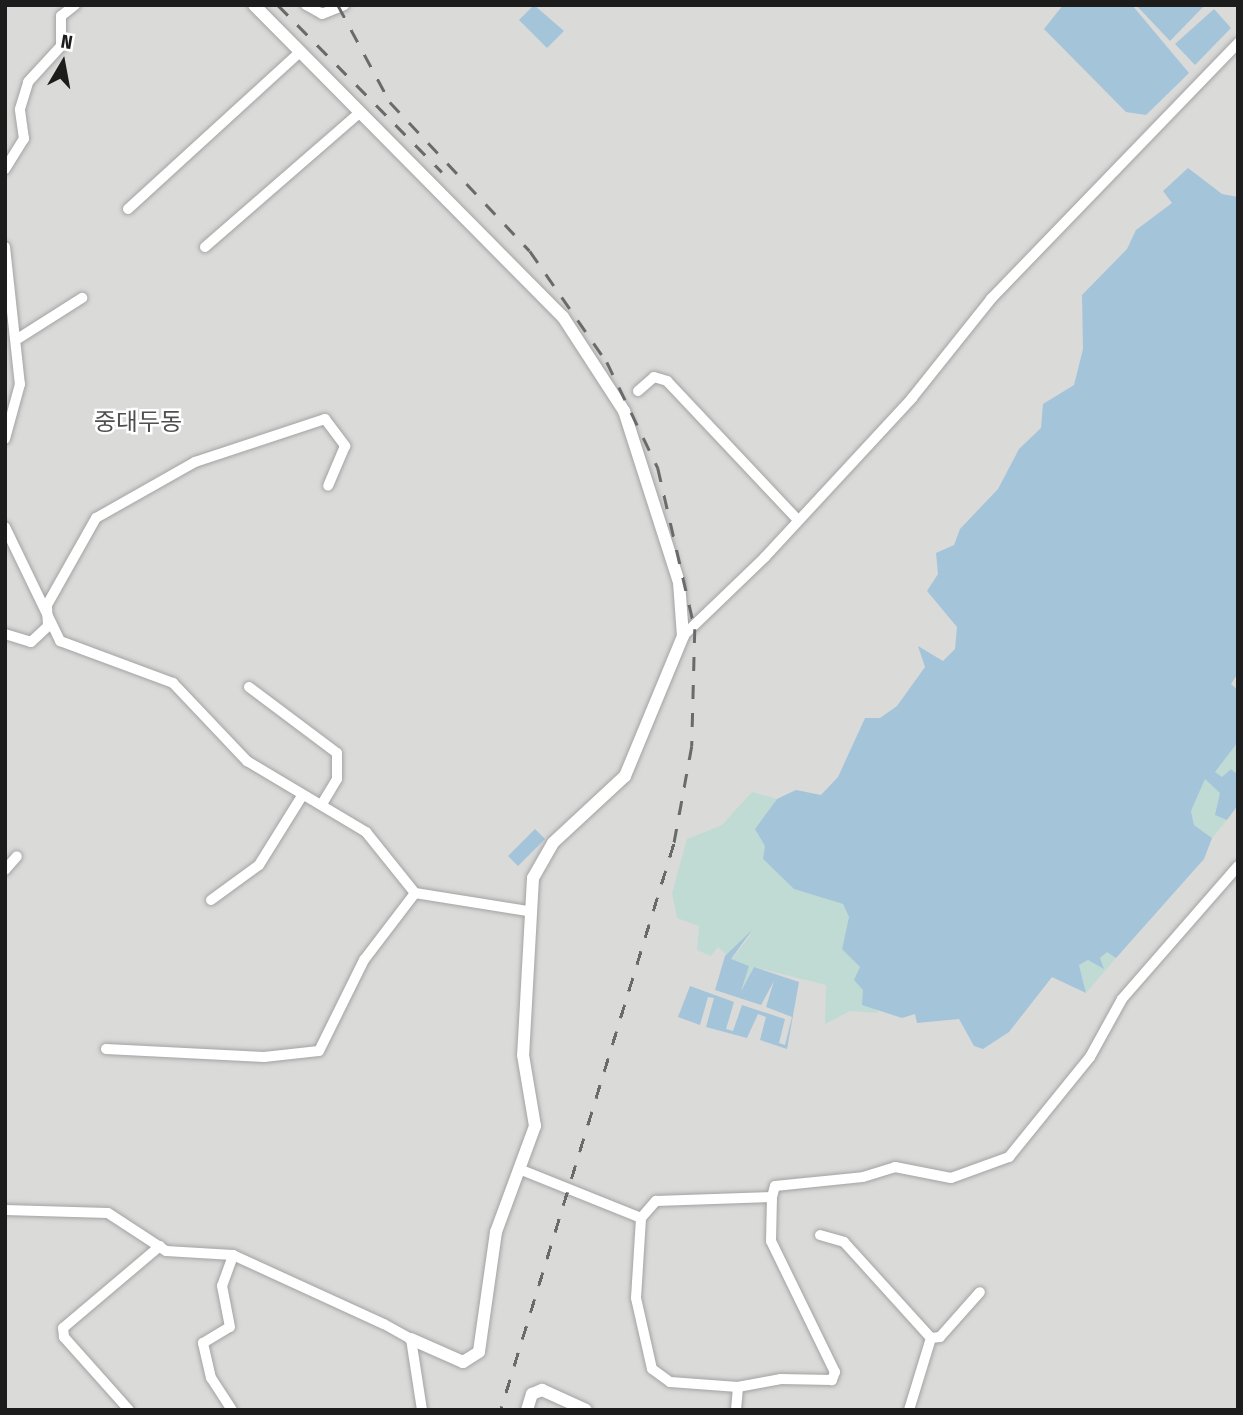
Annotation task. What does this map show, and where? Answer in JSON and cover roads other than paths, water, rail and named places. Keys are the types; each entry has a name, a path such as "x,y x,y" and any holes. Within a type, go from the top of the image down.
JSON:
{"street":[{"path":"5,169 24,139 25,89 61,46 61,16 75,5"},
{"path":"254,5 359,113 536,287 596,362 624,411 671,545 683,636"},
{"path":"306,5 322,14 344,5"},
{"path":"5,1210 108,1213 173,1253 233,1255 463,1362 479,1352 496,1232 536,1126 523,1055 528,911 537,863 625,776 683,636 912,398 991,299 1238,43"},
{"path":"128,209 300,52"},
{"path":"205,247 359,113"},
{"path":"5,247 19,338 20,384 5,439"},
{"path":"19,338 82,298"},
{"path":"638,391 654,377 667,381 796,518"},
{"path":"5,634 31,642 48,626 47,605 96,518 195,462 325,419 345,446 328,486"},
{"path":"5,527 48,626 71,648 173,683 247,761 366,832 415,893 528,911"},
{"path":"249,687 338,753 337,779 323,804"},
{"path":"211,900 259,865 302,796"},
{"path":"5,870 17,856"},
{"path":"772,1197 666,1196 641,1218 636,1298 652,1369 670,1382 738,1387 780,1378 827,1382 835,1373 771,1241 772,1197 775,1185 863,1177 895,1167 951,1178 1009,1157 1090,1057 1122,999 1238,866"},
{"path":"106,1049 264,1057 319,1051 364,960 415,893"},
{"path":"520,1169 641,1218"},
{"path":"820,1235 844,1242 931,1338"},
{"path":"129,1410 64,1337 63,1328 160,1246"},
{"path":"232,1410 211,1378 204,1343 230,1328 222,1286 233,1255"},
{"path":"931,1338 940,1337 980,1292"},
{"path":"909,1410 931,1338"},
{"path":"411,1339 422,1410"},
{"path":"736,1410 738,1387"},
{"path":"527,1410 532,1394 542,1390 586,1410"}],"railway":[{"path":"278,5 442,172"},
{"path":"338,5 390,102 530,251 607,362 658,468 695,629 692,746 674,844 501,1410"}],"district":[{"name":"중대두동","path":"138,423"}]}
